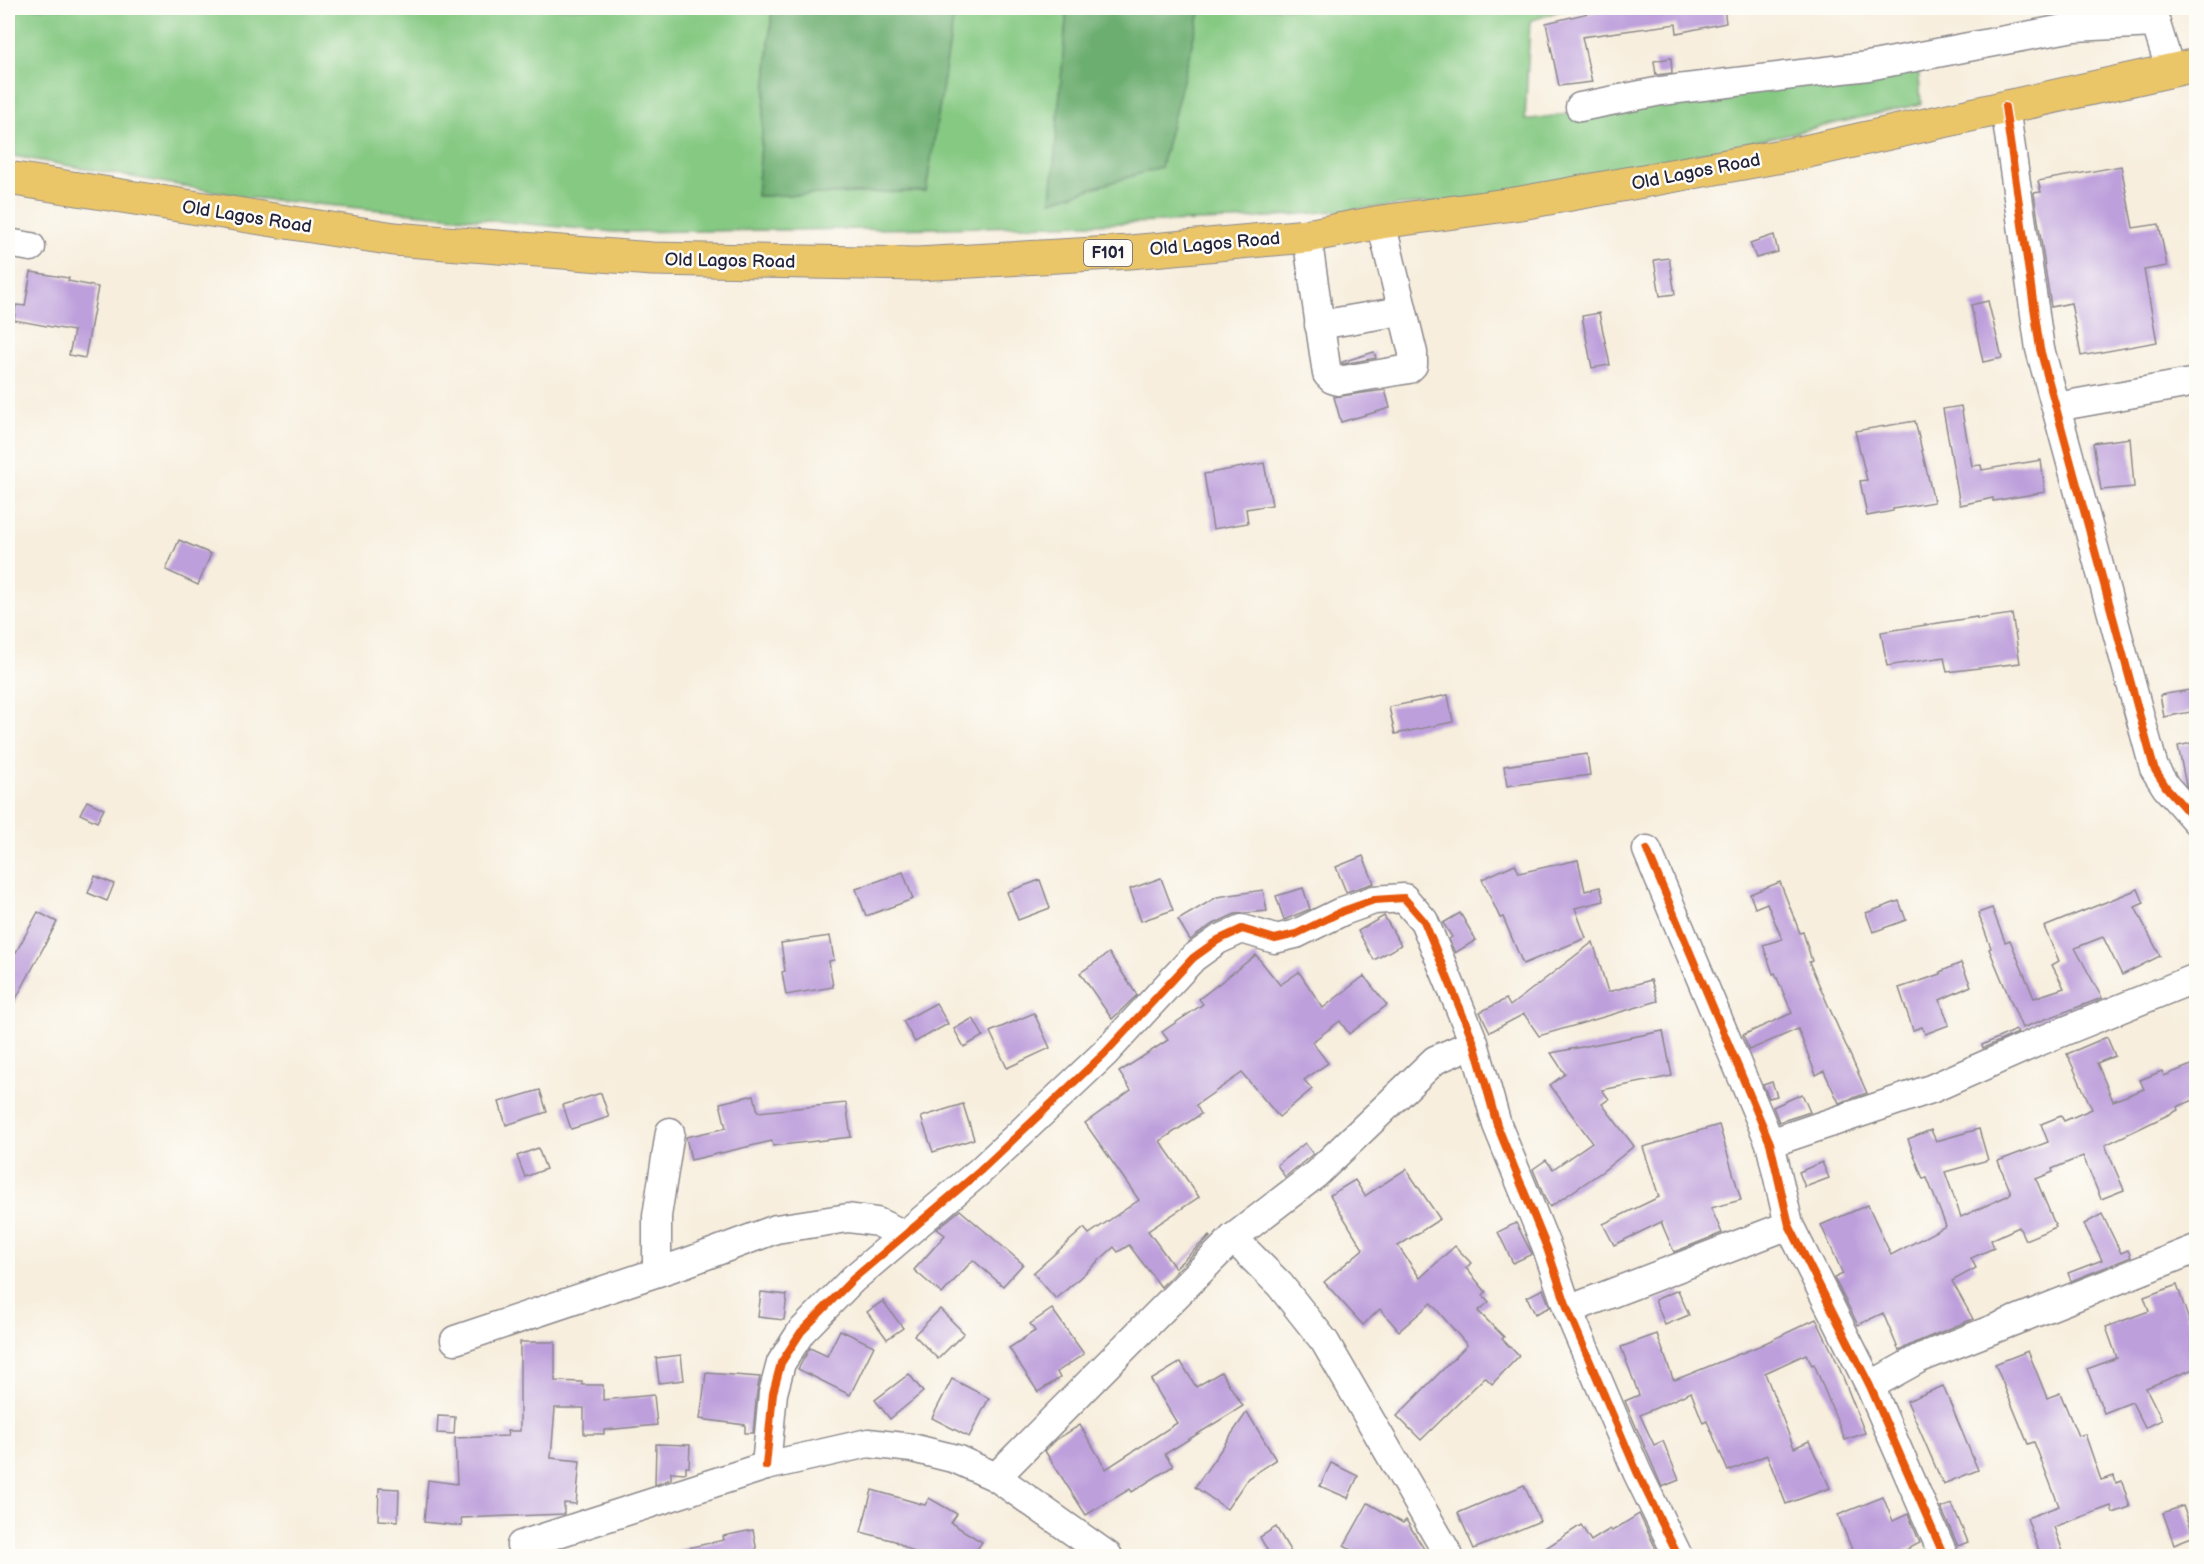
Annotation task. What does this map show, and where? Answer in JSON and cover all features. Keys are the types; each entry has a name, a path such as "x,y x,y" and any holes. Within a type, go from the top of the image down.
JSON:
{"main road":[{"name":"Old Lagos Road","path":"8,178 393,238 652,259 917,264 1130,252 1307,236 1381,222 1521,203 1804,152 2184,68"}],"street":[{"path":"1580,107 1661,91 1868,66 2074,27 2154,15 2184,68"},
{"path":"2005,107 2035,324 2056,407 2154,768 2166,787 2196,821"},
{"path":"1307,236 1327,374 1338,381 1409,369 1413,365 1413,353 1381,222"},
{"path":"1319,325 1402,311"},
{"path":"2056,407 2196,382"},
{"path":"1647,850 1770,1143 1789,1225 1870,1386 1944,1557"},
{"path":"766,1466 773,1393 781,1363 801,1332 853,1279 980,1171 1105,1053 1193,958 1218,940 1242,928 1275,939 1296,934 1343,911 1374,900 1404,898 1424,921 1474,1043 1497,1125 1547,1248 1568,1310 1637,1472 1678,1557"},
{"path":"1770,1143 1931,1089 2196,976"},
{"path":"996,1477 1233,1238 1316,1174 1435,1060 1474,1043"},
{"path":"657,1272 657,1216 670,1132"},
{"path":"456,1340 776,1229 848,1218 877,1222 905,1235"},
{"path":"1568,1310 1789,1225"},
{"path":"1233,1238 1280,1285 1325,1342 1449,1557"},
{"path":"1870,1386 1920,1358 2196,1249"},
{"path":"521,1545 766,1466 868,1443 912,1448 956,1460 996,1477 1108,1557"}],"green space":[{"path":"8,8 772,8 757,196 926,191 955,8 1067,8 1052,201 1161,167 1201,8 1568,8 1530,21 1525,120 1918,64 1921,104 1518,195 1234,220 945,228 614,232 251,198 8,155"},
{"path":"772,8 955,8 926,191 757,196"},
{"path":"1067,8 1201,8 1161,167 1051,201"}],"building":[{"path":"1596,8 1724,8 1726,23 1677,33 1676,24 1582,37 1592,82 1559,86 1546,23 1597,11"},
{"path":"1671,58 1672,73 1656,75 1654,61"},
{"path":"2121,166 2133,228 2159,224 2167,266 2144,270 2157,342 2081,356 2071,303 2051,307 2034,193 2041,192 2038,181"},
{"path":"1774,235 1778,252 1756,258 1750,243"},
{"path":"1669,258 1675,294 1660,296 1654,260"},
{"path":"31,272 69,278 68,281 98,287 85,358 69,355 74,331 14,320 16,305 25,306"},
{"path":"1988,301 2002,358 1983,362 1971,305"},
{"path":"1599,313 1610,365 1592,368 1582,316"},
{"path":"1374,352 1376,358 1342,364 1342,362"},
{"path":"1385,390 1390,408 1341,422 1334,397"},
{"path":"1961,406 1972,466 1981,465 1982,470 2041,460 2045,492 1993,501 1993,498 1960,505 1943,409"},
{"path":"1915,421 1934,502 1867,516 1860,481 1867,480 1855,431"},
{"path":"2130,438 2134,487 2101,490 2093,443"},
{"path":"1264,463 1272,505 1246,509 1248,523 1213,529 1204,474"},
{"path":"179,540 211,554 198,585 166,570"},
{"path":"2012,614 2020,663 1947,672 1944,657 1887,666 1881,632"},
{"path":"2196,689 2196,711 2164,717 2160,695"},
{"path":"1448,695 1453,722 1395,734 1389,707"},
{"path":"2196,742 2196,797 2186,785 2178,746"},
{"path":"1587,754 1590,775 1507,786 1504,766"},
{"path":"87,801 104,809 97,822 80,814"},
{"path":"1363,856 1374,883 1346,892 1336,867"},
{"path":"1578,860 1585,891 1600,887 1604,901 1575,908 1586,938 1523,964 1503,917 1500,918 1482,879 1515,864 1519,873"},
{"path":"903,872 913,899 866,916 856,889"},
{"path":"95,876 114,884 107,901 88,893"},
{"path":"1161,878 1173,910 1141,921 1130,889"},
{"path":"1040,880 1050,908 1018,920 1007,892"},
{"path":"1780,882 1800,933 1803,932 1812,961 1809,962 1867,1093 1839,1103 1824,1071 1816,1075 1798,1029 1749,1050 1743,1035 1792,1013 1775,973 1773,974 1763,945 1782,939 1767,903 1755,908 1750,894"},
{"path":"1303,888 1310,909 1284,920 1276,896"},
{"path":"2138,889 2144,903 2135,907 2160,956 2122,975 2103,937 2075,948 2102,998 2022,1028 1989,949 1991,948 1978,913 1992,908 2005,942 2010,940 2034,998 2064,988 2052,965 2059,961 2044,927"},
{"path":"1263,890 1267,911 1235,914 1211,925 1190,940 1178,920 1217,897"},
{"path":"1899,901 1906,920 1873,932 1866,913"},
{"path":"38,912 57,922 8,1014 8,950 15,954"},
{"path":"1460,913 1476,940 1455,953 1449,939 1452,937 1443,923"},
{"path":"1384,916 1401,945 1374,960 1358,931"},
{"path":"830,936 834,960 829,961 833,987 786,995 781,943"},
{"path":"1593,942 1608,992 1651,980 1658,1001 1539,1036 1524,1014 1490,1032 1480,1012 1506,999 1510,1006"},
{"path":"1109,953 1137,995 1112,1019 1080,973"},
{"path":"1256,955 1280,985 1299,972 1323,1008 1364,976 1387,1005 1349,1034 1340,1021 1312,1042 1328,1063 1304,1080 1312,1089 1279,1117 1242,1073 1196,1105 1201,1114 1160,1141 1199,1197 1148,1231 1175,1268 1210,1237 1161,1287 1129,1245 1118,1252 1114,1247 1056,1299 1033,1273 1084,1228 1089,1234 1139,1200 1085,1123 1131,1090 1119,1072 1168,1040 1162,1032 1203,1004 1199,999"},
{"path":"1961,963 1971,986 1940,1000 1949,1025 1925,1034 1922,1027 1913,1030 1899,988 1941,974 1940,972"},
{"path":"936,1003 948,1024 915,1042 903,1021"},
{"path":"1034,1013 1050,1048 1007,1068 990,1032"},
{"path":"973,1018 983,1036 964,1047 954,1029"},
{"path":"2016,1030 2018,1033 1983,1048 1982,1045"},
{"path":"1663,1031 1672,1076 1602,1090 1609,1099 1602,1104 1634,1146 1603,1171 1550,1207 1533,1169 1546,1160 1553,1169 1592,1142 1550,1085 1565,1074 1551,1053"},
{"path":"2107,1037 2115,1056 2097,1063 2113,1101 2144,1089 2140,1080 2162,1071 2164,1076 2196,1063 2196,1099 2105,1145 2124,1190 2101,1199 2083,1156 2052,1169 2053,1172 2036,1179 2056,1227 2025,1240 2019,1227 1991,1240 1994,1248 1971,1258 1976,1268 1952,1281 1973,1319 1899,1351 1883,1313 1858,1325 1834,1278 1843,1274 1821,1225 1868,1205 1891,1255 1946,1226 1927,1178 1923,1179 1908,1139 1931,1130 1936,1141 1979,1129 1988,1160 1945,1172 1961,1217 2007,1196 2011,1193 1998,1161 2048,1142 2041,1124 2061,1116 2064,1121 2092,1109 2067,1054"},
{"path":"1772,1082 1777,1096 1769,1098 1763,1085"},
{"path":"540,1090 547,1112 506,1125 499,1102"},
{"path":"601,1093 609,1117 571,1129 563,1105"},
{"path":"1802,1094 1810,1112 1779,1122 1773,1107"},
{"path":"754,1095 758,1112 846,1103 851,1137 773,1146 772,1141 691,1160 686,1137 726,1128 720,1103"},
{"path":"963,1104 974,1139 933,1152 921,1117"},
{"path":"1719,1125 1741,1200 1711,1208 1722,1233 1674,1252 1661,1222 1614,1245 1603,1224 1659,1197 1643,1147"},
{"path":"1305,1143 1313,1154 1285,1177 1277,1165"},
{"path":"538,1148 546,1169 525,1177 517,1156"},
{"path":"1822,1162 1829,1178 1805,1187 1799,1172"},
{"path":"1406,1169 1440,1219 1398,1246 1420,1278 1455,1246 1471,1263 1466,1268 1486,1292 1483,1295 1489,1302 1478,1311 1519,1356 1492,1384 1485,1377 1421,1440 1397,1416 1467,1345 1431,1303 1399,1331 1380,1309 1363,1325 1324,1282 1363,1249 1330,1195 1355,1180 1365,1196"},
{"path":"960,1210 1023,1264 1003,1286 973,1260 942,1294 914,1270 945,1235 937,1229"},
{"path":"2102,1214 2121,1253 2128,1250 2131,1257 2071,1281 2068,1273 2102,1260 2084,1224"},
{"path":"1516,1223 1532,1254 1513,1263 1498,1232"},
{"path":"2177,1285 2196,1341 2196,1368 2146,1388 2162,1420 2145,1428 2132,1402 2104,1413 2087,1369 2117,1358 2106,1327 2149,1311 2144,1297"},
{"path":"1543,1289 1550,1307 1535,1314 1527,1297"},
{"path":"1678,1290 1689,1315 1665,1325 1655,1300"},
{"path":"761,1292 787,1295 784,1320 758,1317"},
{"path":"883,1301 903,1328 887,1339 867,1312"},
{"path":"940,1309 964,1333 938,1359 914,1335"},
{"path":"1052,1309 1084,1354 1057,1372 1060,1378 1038,1392 1009,1348 1035,1331 1030,1324"},
{"path":"1816,1319 1837,1362 1865,1433 1845,1440 1814,1364 1812,1365 1806,1354 1765,1373 1794,1448 1809,1441 1830,1488 1786,1504 1767,1455 1728,1471 1707,1421 1703,1423 1691,1392 1640,1415 1654,1445 1663,1441 1679,1480 1662,1487 1625,1401 1639,1395 1621,1347 1657,1334 1675,1380 1759,1346"},
{"path":"840,1330 874,1346 850,1395 798,1369 810,1348 827,1356"},
{"path":"520,1342 555,1342 555,1381 603,1385 603,1400 654,1395 657,1425 604,1430 604,1434 584,1434 584,1408 555,1408 551,1458 580,1461 576,1504 564,1503 564,1514 461,1518 462,1526 424,1522 428,1480 457,1484 455,1438 508,1436 507,1431 520,1431"},
{"path":"2028,1351 2047,1398 2060,1393 2078,1436 2085,1434 2101,1480 2114,1476 2116,1483 2122,1481 2130,1507 2113,1513 2111,1506 2054,1527 2065,1557 2041,1557 2027,1518 2059,1506 2034,1442 2028,1444 1995,1364"},
{"path":"681,1355 684,1380 659,1383 656,1358"},
{"path":"1181,1362 1196,1387 1221,1372 1243,1406 1165,1454 1173,1466 1132,1492 1130,1489 1086,1515 1045,1451 1057,1439 1080,1425 1106,1469 1177,1423 1151,1380"},
{"path":"706,1373 760,1377 753,1433 745,1433 745,1425 700,1419"},
{"path":"909,1374 923,1392 890,1419 875,1400"},
{"path":"952,1379 989,1398 969,1437 932,1418"},
{"path":"1943,1386 1978,1470 1943,1484 1907,1401"},
{"path":"1247,1412 1276,1460 1248,1478 1227,1509 1195,1487"},
{"path":"438,1416 455,1417 454,1434 437,1433"},
{"path":"656,1444 690,1445 689,1467 686,1467 686,1473 671,1472 671,1479 655,1485"},
{"path":"1331,1463 1358,1476 1348,1498 1320,1486"},
{"path":"1524,1485 1540,1521 1474,1549 1458,1513"},
{"path":"379,1488 399,1489 398,1521 378,1520"},
{"path":"872,1490 925,1505 929,1498 957,1514 951,1523 982,1542 972,1557 922,1557 895,1541 861,1532"},
{"path":"1883,1497 1893,1521 1908,1514 1920,1543 1892,1557 1855,1557 1838,1515"},
{"path":"1368,1503 1403,1523 1406,1520 1429,1557 1363,1557 1344,1546"},
{"path":"1952,1504 1968,1542 1958,1546 1941,1508"},
{"path":"2183,1506 2194,1536 2174,1544 2163,1513"},
{"path":"1639,1514 1660,1557 1532,1557 1581,1525 1591,1541"},
{"path":"1276,1527 1294,1557 1271,1557 1260,1537"},
{"path":"753,1530 758,1557 679,1557 678,1550 724,1540 723,1536"}],"cycle path":[{"path":"2005,107 2040,349 2154,768 2166,787 2196,821"},
{"path":"1647,850 1770,1143 1789,1225 1870,1386 1944,1556"},
{"path":"766,1466 773,1393 781,1363 801,1332 853,1279 980,1171 1105,1053 1193,958 1218,940 1242,929 1275,939 1296,934 1343,911 1374,900 1404,898 1424,921 1474,1043 1497,1125 1547,1248 1568,1310 1637,1472 1678,1556"}]}
